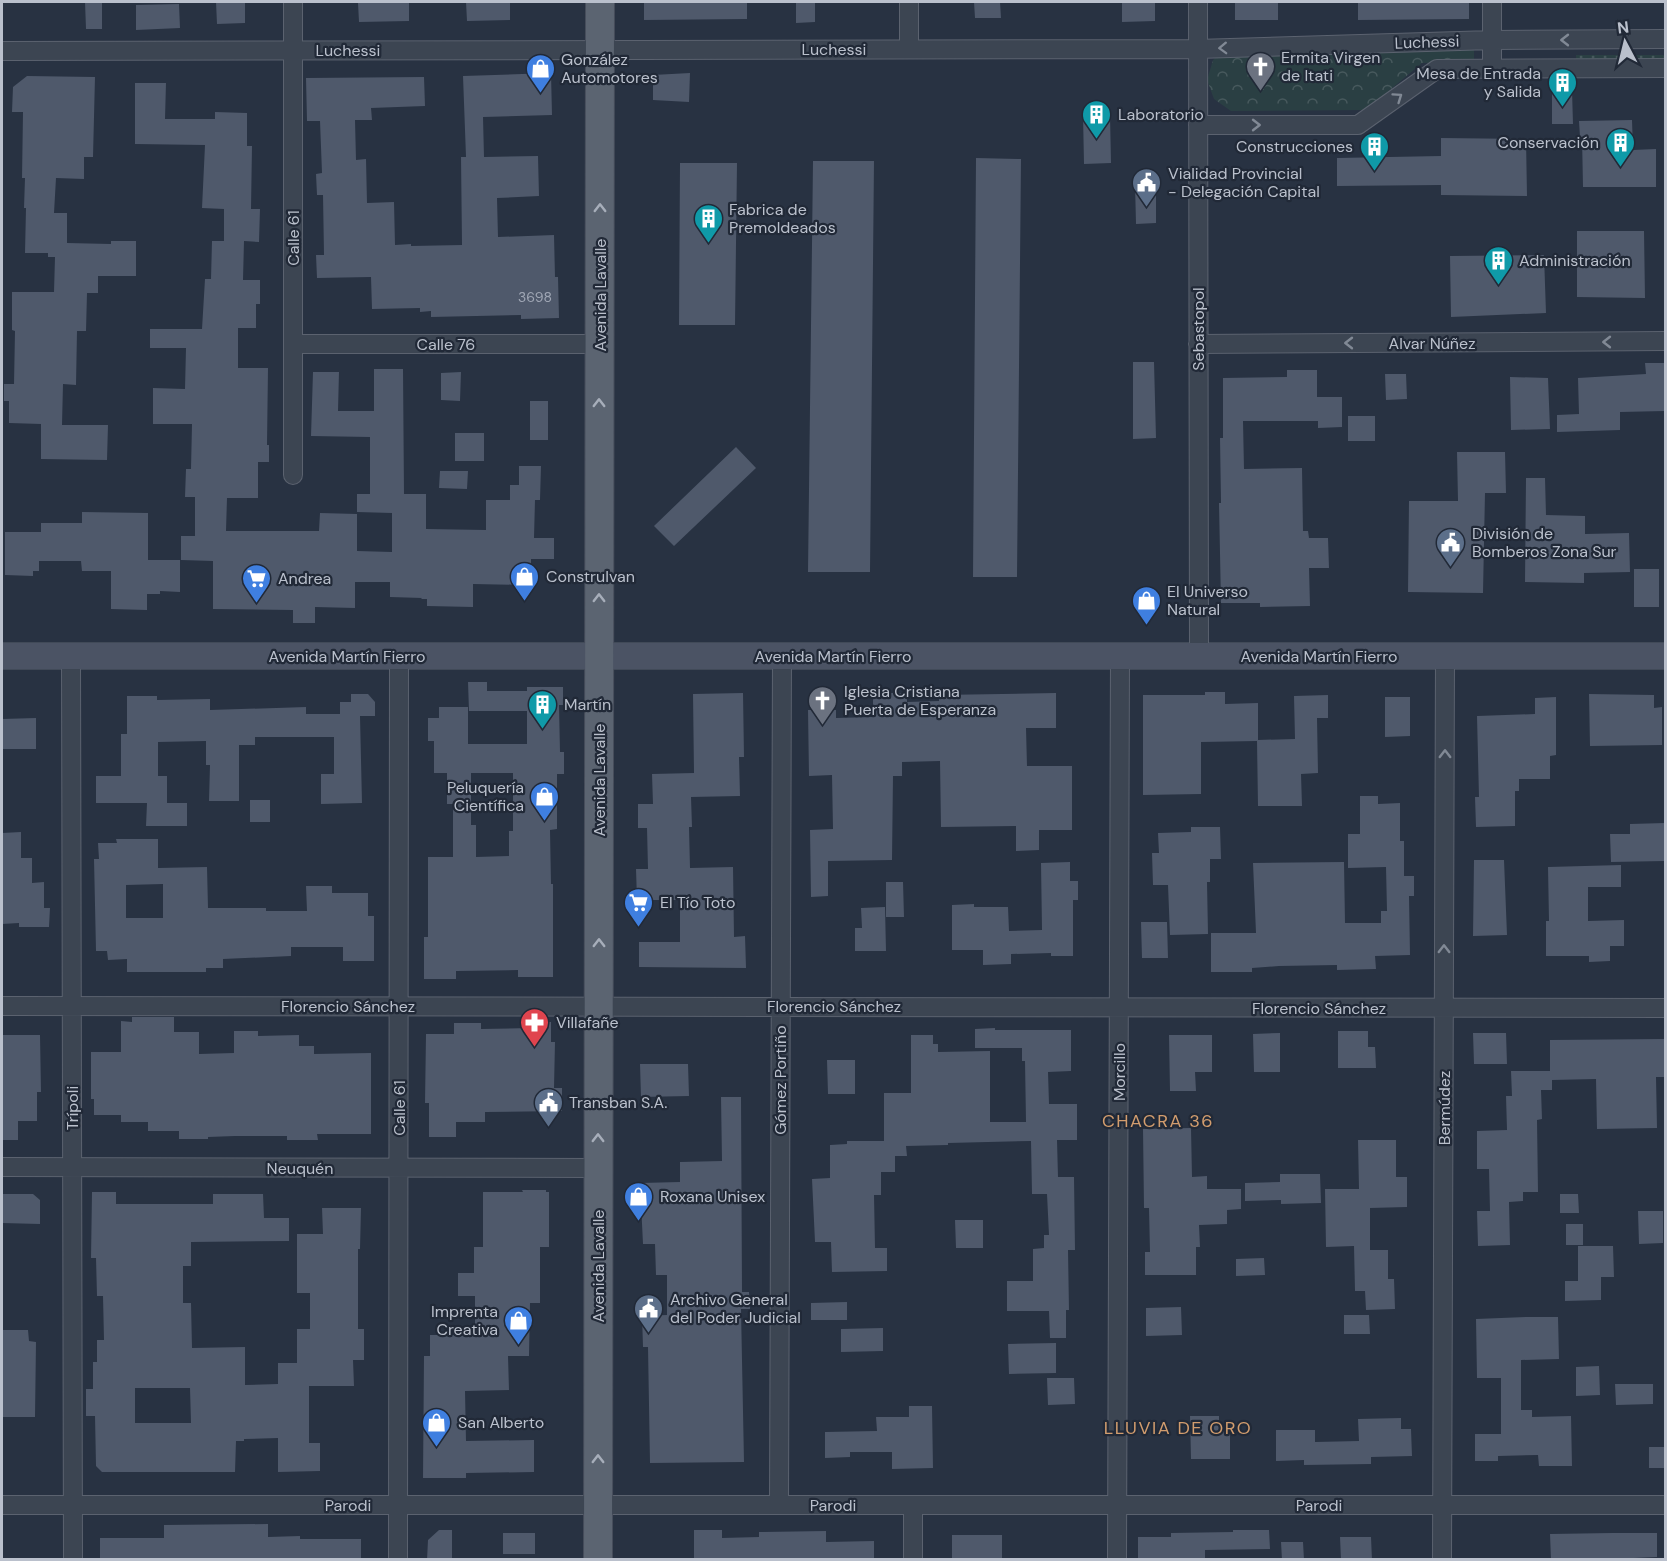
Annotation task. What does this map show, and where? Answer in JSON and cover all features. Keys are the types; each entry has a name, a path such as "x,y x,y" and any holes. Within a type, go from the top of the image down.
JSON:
{"main road":[{"name":"Avenida Lavalle","path":"598,1560 600,2"},
{"name":"Avenida Martín Fierro","path":"2,656 1665,656"}],"street":[{"name":"Calle 61","path":"293,2 293,475"},
{"path":"909,2 909,49"},
{"name":"Sebastopol","path":"1197,2 1199,656"},
{"path":"1491,69 1492,2"},
{"name":"Luchessi","path":"2,51 1197,49 1491,40 1665,39"},
{"name":"Luchessi","path":"1198,125 1358,125 1437,69 1665,68"},
{"name":"Alvar Núñez","path":"1198,344 1665,341"},
{"name":"Calle 76","path":"293,344 600,344"},
{"name":"Calle 61","path":"398,1560 399,656"},
{"name":"Gómez Portiño","path":"779,1505 782,656"},
{"name":"Morcillo","path":"1117,1560 1120,656"},
{"name":"Bermúdez","path":"1442,1560 1445,656"},
{"name":"Trípoli","path":"71,657 73,1560"},
{"name":"Florencio Sánchez","path":"2,1006 1665,1008"},
{"name":"Neuquén","path":"2,1167 598,1168"},
{"name":"Parodi","path":"2,1505 1665,1504"},
{"path":"913,1505 913,1560"}],"green space":[{"path":"1474,46 1474,62 1422,63 1366,110 1231,111 1214,99 1207,80 1213,60 1228,47"},
{"path":"1576,55 1665,55 1665,64 1576,64"}],"building":[{"path":"85,2 102,2 102,29 86,29"},
{"path":"216,2 245,2 245,23 217,24"},
{"path":"409,2 409,21 359,22 358,3"},
{"path":"466,2 510,2 510,20 467,21"},
{"path":"644,2 747,2 747,19 644,20"},
{"path":"796,2 815,2 815,22 796,23"},
{"path":"974,2 1000,2 1001,18 975,18"},
{"path":"1155,2 1155,21 1122,22 1122,3"},
{"path":"1278,2 1278,20 1235,20 1235,3"},
{"path":"1358,2 1469,2 1469,19 1358,20"},
{"path":"179,4 180,28 136,30 136,5"},
{"path":"551,73 552,115 483,117 484,157 538,156 539,196 497,198 498,237 554,235 559,318 521,319 521,315 431,317 431,311 420,312 420,308 372,309 371,277 317,278 316,255 324,255 323,195 317,195 316,174 322,173 320,121 307,121 306,78 424,77 425,106 371,108 372,120 355,120 356,160 366,159 367,203 394,202 395,245 462,245 461,157 466,157 463,76"},
{"path":"690,73 689,102 653,100 653,75"},
{"path":"27,76 95,77 93,157 84,157 84,179 56,178 54,213 67,213 67,243 111,244 111,241 136,241 136,276 98,276 98,293 87,293 86,331 77,331 76,385 63,384 62,425 108,425 107,460 41,459 41,424 9,423 9,401 4,401 4,384 14,384 15,331 12,330 12,292 54,292 55,257 48,257 48,253 25,253 25,178 22,178 23,112 12,112 13,87"},
{"path":"135,83 166,83 165,119 215,119 215,112 247,113 247,146 252,146 251,209 260,209 259,242 244,241 243,280 260,280 260,304 256,304 256,328 238,328 238,368 268,368 267,445 269,445 269,462 258,462 258,498 227,498 226,531 319,531 320,513 357,514 357,551 392,552 392,513 357,512 357,494 370,494 370,437 311,436 313,372 339,372 338,411 374,411 374,369 403,369 404,494 426,494 426,529 486,530 486,500 510,500 510,485 519,485 519,466 541,466 540,500 535,500 534,538 554,538 554,559 531,559 531,585 473,584 473,607 427,606 427,599 390,597 390,582 355,582 355,608 315,607 315,623 293,623 293,610 213,609 213,561 181,560 181,536 195,536 195,497 185,497 186,469 191,469 192,424 153,424 153,388 185,389 186,348 150,348 150,329 202,329 205,279 211,279 212,241 224,241 224,209 202,208 205,145 135,144"},
{"name":"Mesa de Entrada y Salida","path":"1552,90 1572,90 1573,124 1552,124"},
{"name":"Laboratorio","path":"1083,115 1110,115 1111,163 1084,164"},
{"name":"Conservación","path":"1632,120 1633,150 1656,149 1656,187 1583,187 1582,137 1580,137 1579,121"},
{"path":"1441,138 1526,139 1527,196 1441,195 1441,185 1337,186 1337,158 1441,156"},
{"path":"976,158 1021,159 1017,577 973,577"},
{"path":"813,161 874,161 870,572 808,572"},
{"name":"Fabrica de Premoldeados","path":"680,163 737,163 735,325 679,325"},
{"path":"1135,184 1156,184 1156,223 1136,224"},
{"path":"1577,231 1644,231 1645,298 1577,297"},
{"name":"Administración","path":"1544,255 1546,313 1451,317 1450,256"},
{"path":"1133,362 1154,362 1156,438 1133,439"},
{"path":"1645,363 1665,363 1665,411 1620,412 1620,430 1557,432 1557,415 1579,414 1578,378 1646,374"},
{"path":"1287,370 1317,370 1317,397 1342,397 1342,427 1318,428 1318,421 1243,421 1244,469 1302,468 1303,531 1308,531 1309,538 1328,538 1329,568 1309,568 1310,606 1260,607 1260,603 1221,603 1219,503 1221,503 1220,438 1223,438 1223,378 1287,377"},
{"path":"461,372 460,401 441,400 441,373"},
{"path":"1385,374 1406,374 1407,399 1386,400"},
{"path":"1510,377 1548,378 1550,429 1511,430"},
{"path":"530,401 548,401 548,440 530,440"},
{"path":"1348,416 1375,416 1375,441 1348,441"},
{"path":"455,433 484,433 484,461 455,461"},
{"path":"736,447 756,468 674,546 654,526"},
{"path":"1457,452 1505,452 1506,493 1485,493 1483,593 1408,592 1409,501 1458,501"},
{"path":"440,471 468,471 467,489 439,488"},
{"path":"1526,478 1545,478 1546,515 1585,516 1585,534 1629,533 1630,572 1584,573 1584,583 1525,582"},
{"path":"82,512 148,513 148,560 180,560 180,592 160,591 160,594 147,594 147,610 111,609 111,571 82,571 81,561 39,561 39,571 33,571 33,576 5,575 5,532 41,532 41,523 82,523"},
{"path":"1634,569 1659,569 1659,607 1634,607"},
{"path":"468,682 487,682 487,691 527,691 527,687 563,687 563,705 559,705 560,752 564,752 564,774 557,774 557,829 550,830 551,884 553,884 553,977 518,977 518,970 456,971 456,979 424,979 424,937 428,937 428,857 453,857 453,804 447,804 447,773 434,773 434,741 428,741 428,718 439,718 439,707 468,707 468,744 527,744 527,711 469,711","holes":["471,773 513,773 513,831 509,831 509,856 476,857 476,825 471,825"]},
{"path":"1205,692 1225,692 1225,704 1258,703 1258,740 1295,739 1294,696 1328,695 1328,718 1317,718 1318,773 1301,774 1302,806 1258,806 1257,741 1201,742 1201,794 1143,795 1143,695 1205,695"},
{"path":"743,693 744,757 739,757 740,796 691,797 692,827 689,827 690,868 733,867 734,937 745,936 746,968 639,967 639,942 680,942 680,900 637,900 636,869 648,869 647,828 638,828 638,804 653,804 652,774 694,773 693,694"},
{"path":"873,693 907,693 907,702 939,701 939,695 1056,693 1056,728 1026,728 1027,766 1072,766 1072,830 1039,830 1039,850 1016,851 1016,826 941,827 940,761 902,762 902,776 893,776 892,860 828,861 828,896 811,897 810,830 833,829 832,775 809,776 808,710 836,710 836,718 873,717"},
{"path":"351,694 368,694 375,702 375,716 360,716 362,803 321,804 321,774 334,774 334,737 255,737 255,745 239,745 239,801 209,801 210,765 206,765 206,741 158,742 158,776 167,776 167,803 187,803 187,826 146,826 147,803 96,803 96,776 121,776 121,734 127,734 127,696 157,696 157,700 210,699 210,710 306,707 306,714 340,714 340,702 351,702"},
{"path":"1589,694 1654,695 1654,708 1662,707 1662,745 1590,746"},
{"path":"1385,697 1410,697 1410,736 1385,737"},
{"path":"1556,697 1556,755 1550,756 1550,779 1519,779 1519,791 1515,791 1515,826 1476,827 1475,797 1479,797 1477,716 1535,714 1535,698"},
{"path":"36,718 36,749 2,749 2,719"},
{"path":"1360,796 1378,796 1378,804 1400,803 1400,841 1404,841 1404,876 1414,876 1414,896 1409,896 1410,955 1375,956 1376,969 1337,970 1337,965 1279,966 1252,968 1252,972 1211,972 1211,933 1256,933 1253,863 1344,862 1345,923 1381,923 1381,911 1387,911 1386,867 1348,868 1348,834 1360,834"},
{"path":"250,800 270,800 270,822 250,822"},
{"path":"1665,823 1665,861 1611,862 1610,834 1630,834 1630,824"},
{"path":"1191,827 1220,827 1221,859 1210,859 1210,882 1207,882 1208,934 1170,935 1168,885 1153,885 1152,853 1159,853 1158,833 1191,832"},
{"path":"21,832 21,858 32,858 32,883 44,882 44,908 50,908 49,927 19,927 19,923 2,924 2,833"},
{"path":"116,839 158,839 158,868 207,867 208,908 307,911 306,886 332,886 332,893 368,893 368,916 374,916 374,961 343,961 343,947 291,947 291,956 223,959 223,968 206,968 206,972 127,972 127,959 108,960 107,951 96,951 94,859 99,859 98,843 117,843","holes":["163,884 163,918 126,918 126,885"]},
{"path":"1474,860 1504,860 1507,935 1473,936"},
{"path":"1070,862 1070,881 1078,881 1078,900 1073,900 1073,956 1051,956 1051,953 1011,954 1011,964 983,965 983,950 952,950 952,905 1008,907 1009,931 1042,930 1041,863"},
{"path":"1621,865 1621,887 1588,887 1588,921 1624,920 1624,946 1610,946 1610,961 1589,962 1589,956 1546,956 1546,921 1549,921 1548,867"},
{"path":"886,882 903,882 904,917 886,917"},
{"path":"885,907 886,951 855,951 855,928 862,928 861,908"},
{"path":"1141,922 1167,922 1168,958 1142,958"},
{"path":"132,1017 174,1017 174,1032 199,1032 199,1054 234,1053 234,1031 258,1031 258,1036 299,1035 299,1046 314,1046 314,1054 371,1053 371,1134 317,1134 318,1140 287,1140 287,1136 179,1139 179,1131 148,1131 148,1122 121,1122 121,1115 94,1115 94,1099 91,1099 91,1052 121,1052 121,1021 132,1022"},
{"path":"531,1022 551,1022 551,1042 555,1042 554,1088 562,1088 562,1111 485,1112 485,1122 456,1122 456,1137 429,1137 429,1103 425,1103 426,1034 454,1034 454,1023 481,1023 481,1029 531,1028"},
{"path":"995,1028 995,1030 1071,1030 1071,1071 1048,1072 1049,1104 1077,1104 1077,1140 1057,1140 1058,1177 1074,1177 1075,1250 1068,1250 1069,1310 1066,1310 1066,1338 1050,1338 1049,1311 1007,1311 1007,1281 1033,1281 1033,1249 1044,1248 1044,1235 1049,1235 1047,1194 1032,1194 1031,1141 906,1146 907,1156 895,1156 895,1172 881,1172 881,1195 874,1195 875,1248 887,1248 887,1271 832,1272 831,1242 815,1242 812,1179 830,1178 830,1145 847,1144 847,1141 884,1141 884,1093 911,1093 911,1035 933,1035 933,1044 938,1044 938,1052 990,1051 990,1122 1026,1122 1025,1061 1022,1061 1022,1048 975,1048 975,1029"},
{"path":"1338,1031 1368,1031 1368,1047 1375,1047 1376,1068 1338,1068"},
{"path":"1280,1033 1280,1072 1254,1072 1253,1034"},
{"path":"1473,1033 1506,1033 1507,1064 1474,1064"},
{"path":"2,1035 40,1035 41,1092 37,1092 37,1121 18,1121 18,1140 2,1140"},
{"path":"1169,1035 1212,1035 1212,1072 1195,1072 1196,1091 1170,1091"},
{"path":"1665,1039 1665,1077 1656,1077 1657,1128 1597,1129 1596,1079 1552,1080 1552,1090 1541,1090 1542,1119 1537,1120 1538,1192 1523,1192 1523,1201 1509,1202 1510,1245 1478,1246 1477,1211 1490,1211 1489,1169 1477,1169 1477,1131 1507,1130 1506,1096 1512,1096 1511,1071 1550,1071 1550,1040"},
{"path":"827,1060 855,1060 855,1094 828,1094"},
{"path":"640,1064 688,1064 689,1096 641,1097"},
{"path":"721,1097 741,1097 742,1292 749,1292 750,1309 741,1309 744,1462 650,1463 648,1347 643,1347 642,1316 667,1315 667,1275 656,1275 655,1244 643,1244 640,1183 680,1182 680,1162 722,1161"},
{"path":"1191,1128 1192,1177 1207,1176 1207,1189 1241,1189 1241,1209 1227,1210 1227,1224 1199,1225 1200,1247 1196,1247 1196,1275 1145,1275 1145,1252 1150,1252 1149,1208 1144,1208 1143,1129"},
{"path":"1358,1140 1396,1140 1396,1177 1407,1177 1407,1207 1370,1208 1370,1250 1388,1250 1388,1279 1394,1279 1395,1309 1366,1310 1365,1291 1355,1291 1354,1246 1326,1247 1325,1189 1359,1189"},
{"path":"1280,1174 1320,1174 1321,1203 1281,1204 1281,1200 1245,1201 1245,1183 1280,1182"},
{"path":"522,1190 549,1192 549,1247 540,1247 540,1303 530,1303 529,1356 508,1356 509,1390 465,1391 466,1441 534,1440 534,1472 466,1473 466,1478 423,1478 424,1356 430,1356 430,1335 475,1335 475,1296 458,1296 458,1273 474,1273 474,1247 483,1247 483,1192 523,1192"},
{"path":"92,1192 116,1192 116,1204 213,1204 213,1194 263,1194 264,1218 289,1218 289,1241 191,1242 191,1266 183,1266 183,1303 191,1303 192,1348 245,1347 245,1385 278,1384 278,1363 297,1363 297,1329 310,1329 310,1293 297,1293 297,1234 323,1234 322,1208 361,1208 360,1249 358,1249 358,1329 364,1329 364,1360 353,1360 354,1386 309,1386 309,1443 320,1443 320,1471 278,1472 278,1438 236,1441 235,1472 102,1472 96,1466 95,1416 86,1416 86,1389 93,1389 93,1362 97,1362 97,1340 104,1340 103,1296 97,1296 96,1258 91,1258","holes":["135,1388 190,1388 191,1423 135,1423"]},
{"path":"2,1194 33,1194 40,1200 40,1224 2,1223"},
{"path":"1560,1194 1578,1194 1579,1213 1560,1213"},
{"path":"1638,1211 1663,1211 1663,1243 1639,1244"},
{"path":"955,1220 983,1220 983,1248 956,1248"},
{"path":"1566,1224 1583,1224 1583,1245 1566,1245"},
{"path":"1578,1246 1613,1246 1614,1277 1601,1277 1601,1300 1565,1301 1565,1281 1578,1281"},
{"path":"1264,1258 1265,1275 1236,1276 1236,1259"},
{"path":"847,1302 847,1320 811,1320 811,1303"},
{"path":"1181,1307 1182,1335 1146,1336 1146,1308"},
{"path":"1344,1315 1369,1315 1370,1334 1344,1334"},
{"path":"1558,1317 1559,1359 1521,1360 1521,1410 1532,1410 1532,1417 1571,1416 1572,1466 1539,1466 1538,1455 1498,1456 1498,1461 1475,1461 1475,1434 1501,1434 1501,1378 1477,1378 1476,1319"},
{"path":"883,1328 883,1351 841,1352 841,1329"},
{"path":"2,1330 28,1330 29,1341 36,1342 35,1417 2,1417"},
{"path":"1056,1343 1056,1373 1009,1374 1008,1344"},
{"path":"1599,1366 1600,1395 1576,1396 1576,1367"},
{"path":"1047,1378 1074,1378 1075,1404 1048,1405"},
{"path":"1615,1384 1653,1384 1653,1404 1616,1405"},
{"path":"909,1406 932,1406 933,1468 892,1469 892,1452 850,1452 850,1457 825,1458 825,1432 877,1431 876,1417 909,1417"},
{"path":"1190,1416 1219,1416 1219,1430 1230,1430 1230,1459 1191,1459"},
{"path":"1401,1418 1401,1429 1411,1429 1412,1456 1371,1457 1371,1464 1304,1465 1304,1460 1276,1461 1276,1430 1315,1430 1315,1442 1359,1441 1358,1419"},
{"path":"1649,1447 1665,1447 1665,1468 1649,1468"},
{"path":"268,1524 268,1537 361,1539 361,1560 100,1560 100,1538 164,1538 164,1525"},
{"path":"439,1530 452,1530 452,1560 427,1560 428,1540"},
{"path":"694,1530 722,1530 722,1538 759,1537 759,1532 826,1531 826,1542 874,1541 874,1560 694,1560"},
{"path":"1233,1530 1269,1530 1270,1549 1205,1550 1205,1560 1138,1560 1138,1537 1171,1537 1171,1533 1233,1532"},
{"path":"503,1533 535,1533 535,1554 503,1554"},
{"path":"1657,1533 1657,1557 1634,1558 1634,1560 1551,1560 1550,1534"},
{"path":"952,1535 1002,1535 1002,1560 952,1560"},
{"path":"1340,1537 1371,1537 1372,1560 1341,1560"},
{"path":"1281,1542 1303,1542 1304,1560 1282,1560"}],"place":[{"name":"Ermita Virgen de Itati","path":"1260,92"},
{"name":"González Automotores","path":"540,94"},
{"name":"Mesa de Entrada y Salida","path":"1562,108"},
{"name":"Laboratorio","path":"1097,140"},
{"name":"Conservación","path":"1620,168"},
{"name":"Construcciones","path":"1374,172"},
{"name":"Vialidad Provincial - Delegación Capital","path":"1147,208"},
{"name":"Fabrica de Premoldeados","path":"708,244"},
{"name":"Administración","path":"1498,286"},
{"name":"División de Bomberos Zona Sur","path":"1451,568"},
{"name":"ConstruIvan","path":"525,602"},
{"name":"Andrea","path":"257,604"},
{"name":"El Universo Natural","path":"1146,626"},
{"name":"Iglesia Cristiana Puerta de Esperanza","path":"823,726"},
{"name":"Martín","path":"543,730"},
{"name":"Peluquería Científica","path":"545,822"},
{"name":"El Tío Toto","path":"639,928"},
{"name":"Villafañe","path":"535,1048"},
{"name":"Transban S.A.","path":"548,1128"},
{"name":"Roxana Unisex","path":"639,1222"},
{"name":"Archivo General del Poder Judicial","path":"649,1334"},
{"name":"Imprenta Creativa","path":"519,1346"},
{"name":"San Alberto","path":"437,1448"}],"district":[{"name":"CHACRA 36","path":"1158,1121"},
{"name":"LLUVIA DE ORO","path":"1178,1428"}]}
